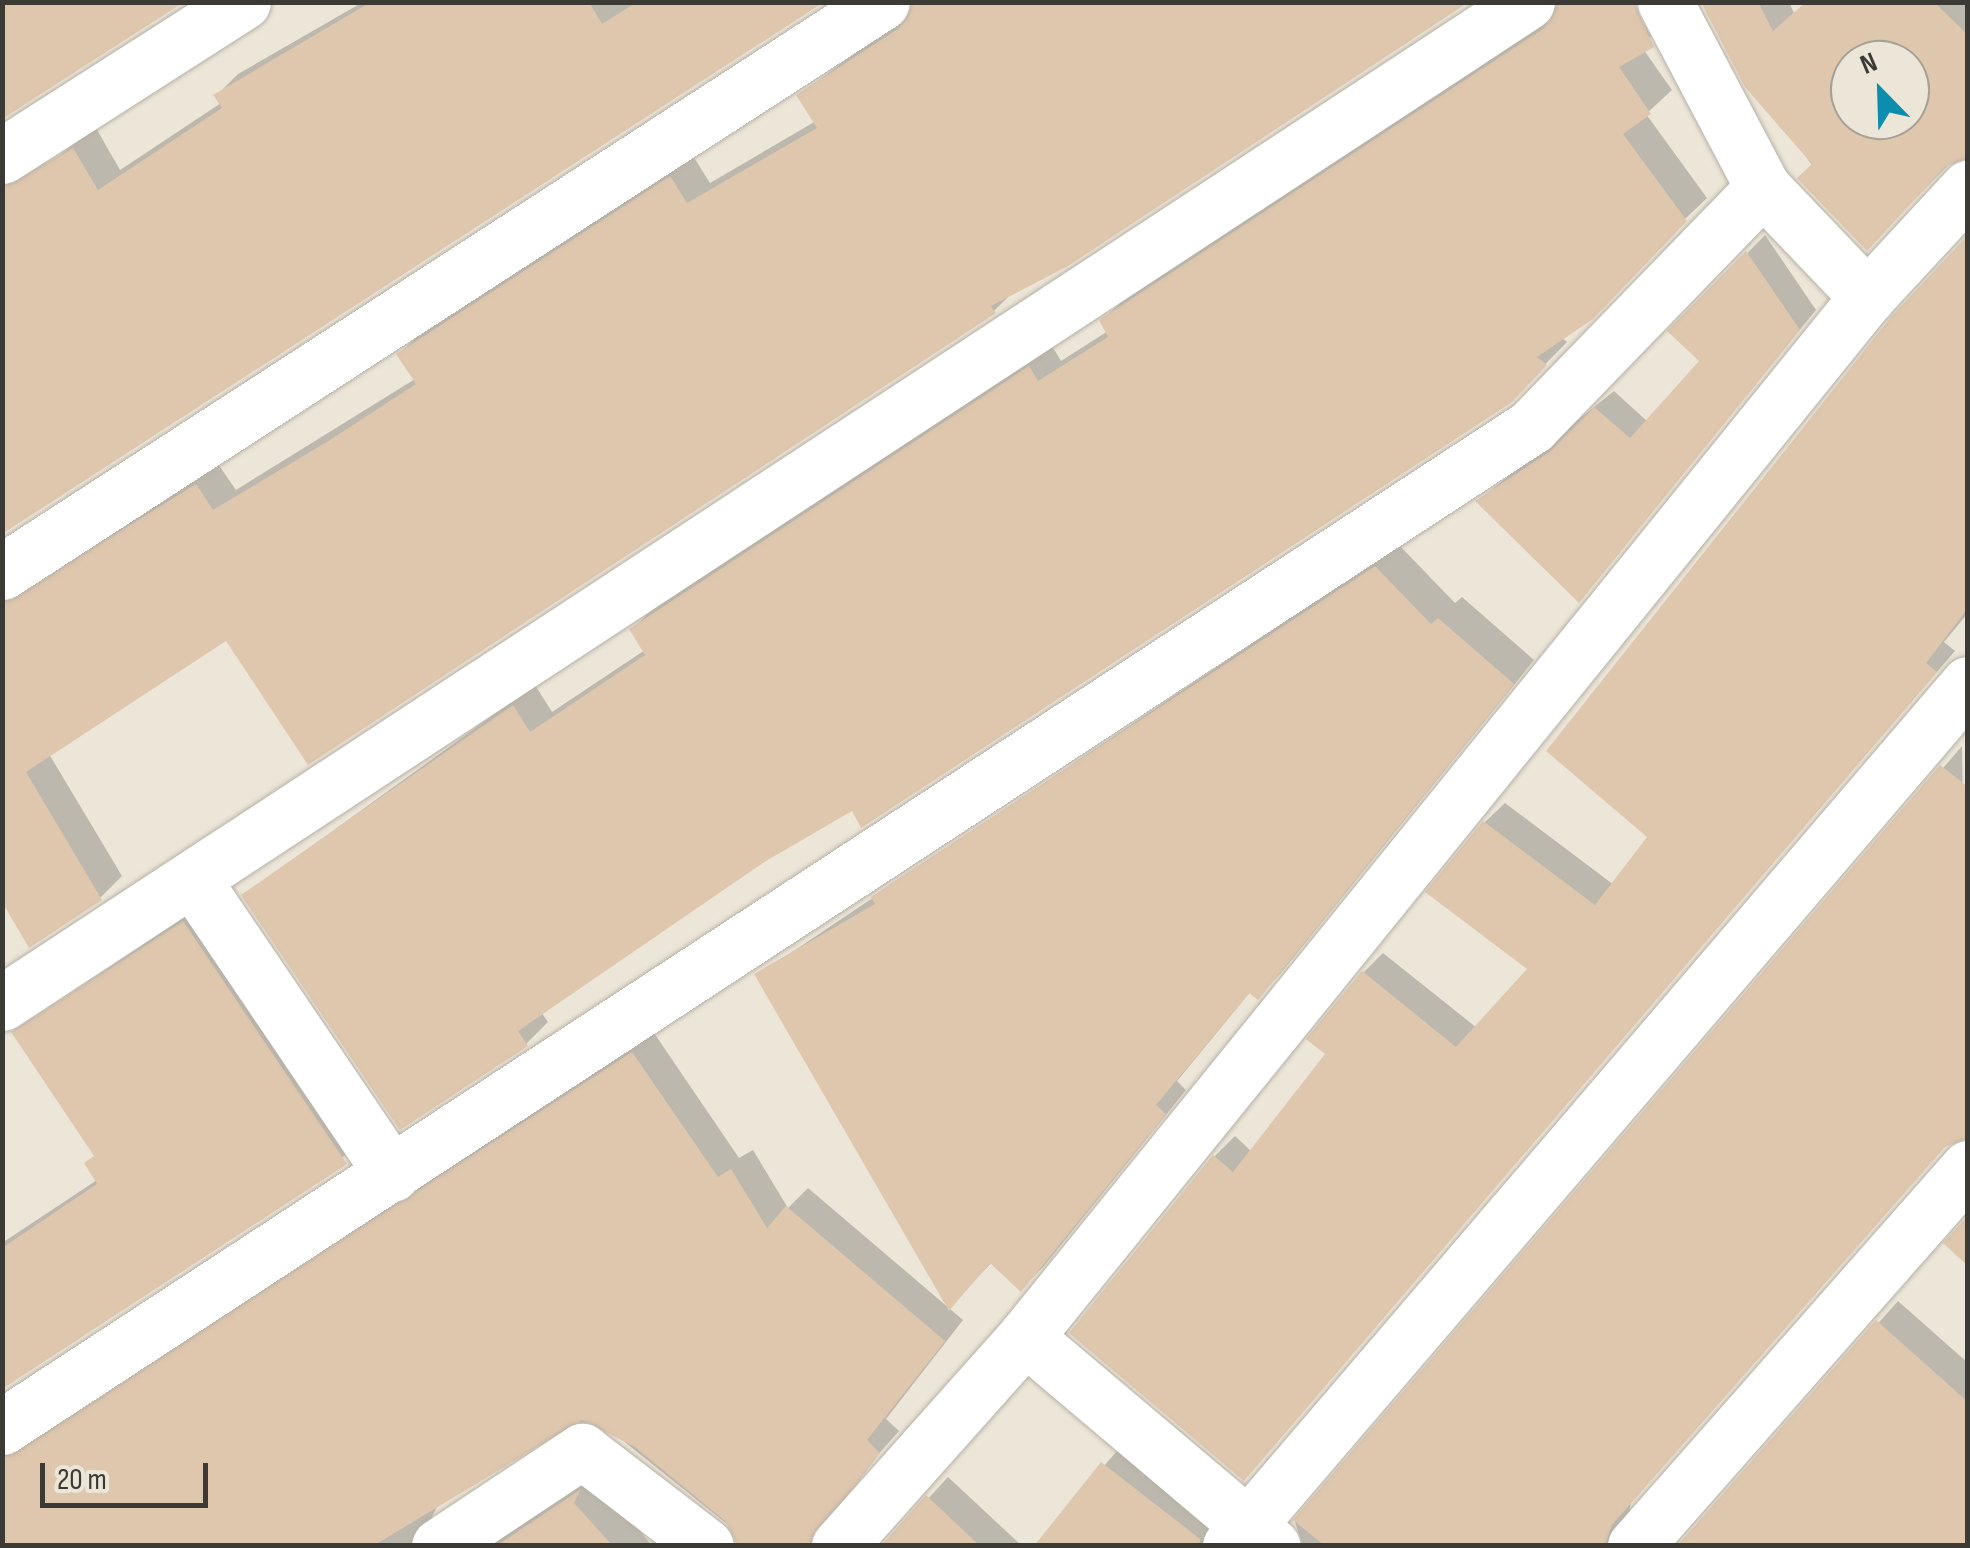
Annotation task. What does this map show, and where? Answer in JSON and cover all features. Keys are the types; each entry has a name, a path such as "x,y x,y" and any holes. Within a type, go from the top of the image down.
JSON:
{"street":[{"path":"2,156 243,2"},
{"path":"2,572 882,2"},
{"path":"6,992 193,880 1527,2"},
{"path":"1665,2 1763,188 1866,297"},
{"path":"2,1427 1532,426 1763,188"},
{"path":"839,1546 1025,1337 1866,297 1968,188"},
{"path":"1025,1337 1250,1539 1968,684"},
{"path":"193,880 392,1174"},
{"path":"1636,1546 1968,1168"},
{"path":"440,1546 582,1451 706,1546"}],"building":[{"path":"2,2 184,2 2,119"},
{"path":"371,2 589,2 602,24 637,2 824,2 2,534 2,187 73,148 98,190 222,108 213,95"},
{"path":"913,2 1469,2 1068,266 991,306 996,313 308,765 226,641 26,772 102,900 29,948 2,902 2,603 196,484 213,510 330,440 416,384 396,354 670,176 687,203 817,128 796,95 899,28"},
{"path":"1558,2 1634,2 1654,47 1619,67 1651,114 1623,134 1687,221 1593,319 1537,357 1547,365 1512,402 861,828 852,811 766,861 518,1031 528,1046 400,1130 241,895 513,705 530,732 645,655 629,629 1029,366 1038,381 1108,337 1099,320 1544,28"},
{"path":"1701,2 1758,2 1773,31 1806,2 1934,2 1968,35 1968,158 1945,167 1867,251 1797,178 1812,164 1745,87"},
{"path":"1968,235 1968,608 1926,663 1937,672 1244,1481 1069,1333 1213,1155 1233,1172 1325,1054 1306,1039 1362,971 1456,1047 1527,969 1425,892 1483,821 1595,905 1647,837 1546,751 1891,317"},
{"path":"1746,251 1800,330 1579,603 1475,501 1549,452 1594,407 1630,438 1699,361 1667,331"},
{"path":"1375,566 1431,624 1438,618 1514,684 1258,1000 1249,993 1156,1105 1166,1114 1021,1292 990,1263 949,1311 754,974 875,904 871,897 893,882"},
{"path":"1940,765 1968,787 1968,1138 1945,1147 1612,1525 1605,1546 1325,1546 1293,1520"},
{"path":"183,921 347,1164 2,1389 2,1248 97,1184 84,1163 94,1156 11,1032"},
{"path":"632,1052 718,1177 731,1169 767,1228 786,1206 945,1341 867,1440 880,1453 809,1546 738,1546 725,1521 635,1447 582,1420 373,1546 2,1546 2,1458"},
{"path":"1968,1216 1968,1266 1943,1243"},
{"path":"1876,1320 1968,1402 1968,1546 1677,1546"},
{"path":"1101,1462 1200,1539 1200,1546 1034,1546"},
{"path":"581,1489 574,1503 613,1546 496,1546"},
{"path":"926,1495 980,1546 881,1546"}]}
